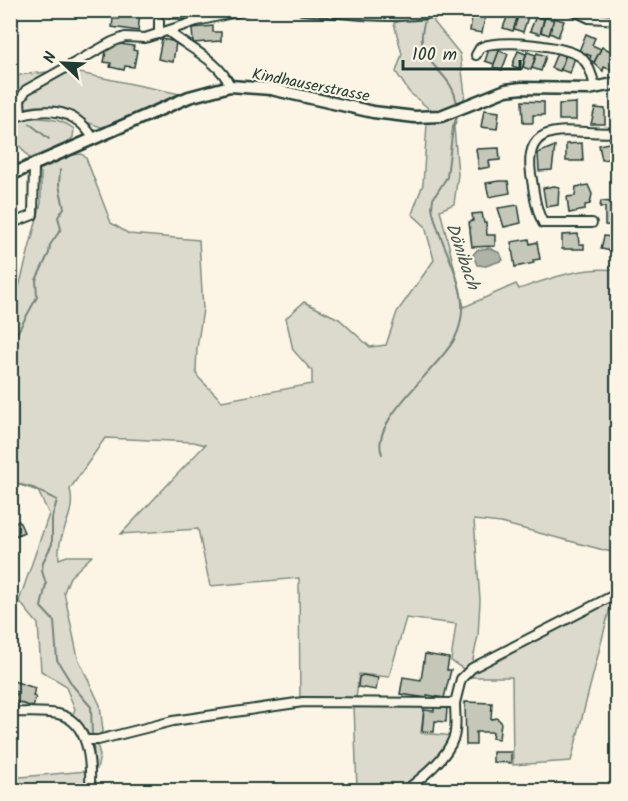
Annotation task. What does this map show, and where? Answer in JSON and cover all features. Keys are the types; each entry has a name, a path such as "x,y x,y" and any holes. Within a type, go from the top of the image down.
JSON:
{"street":[{"path":"21,115 20,100 26,90 112,42 125,37 145,38 197,21 246,10"},
{"path":"302,10 389,15 435,14 448,10"},
{"path":"572,10 589,18 618,20"},
{"path":"159,21 159,34"},
{"path":"169,32 226,75 230,86"},
{"path":"476,56 480,48 495,42 565,49 582,58 593,76 595,88"},
{"name":"Kindhauserstrasse","path":"10,176 189,97 230,86 271,89 373,112 415,117 441,116 506,90 595,88 617,84"},
{"path":"10,119 43,110 64,113 80,123 93,138"},
{"path":"592,223 543,224 537,212 530,153 535,144 555,131 618,132"},
{"path":"10,224 33,215 35,208 34,165"},
{"path":"406,790 429,771 451,744 455,731 455,703 460,679 477,664 618,593"},
{"path":"85,740 105,739 196,717 303,702 455,703"},
{"path":"10,712 57,714 67,717 76,724 85,740 90,771 90,790"}],"shaded area":[{"path":"409,11 433,11 434,22 460,54 465,95 454,127 458,174 454,204 440,210 464,307 516,284 519,289 579,271 617,270 617,562 611,552 501,523 474,520 480,600 478,636 472,664 612,600 571,761 513,765 512,677 465,677 465,670 451,661 456,624 406,618 389,677 359,674 356,699 425,699 421,733 454,736 450,746 409,790 357,790 354,705 300,706 299,578 210,586 198,529 121,534 205,445 194,442 105,438 70,489 71,508 59,550 59,559 67,556 92,556 70,577 64,592 78,658 100,705 103,731 96,738 100,756 97,769 92,771 90,756 72,716 75,709 65,685 41,671 38,624 19,601 49,514 38,491 11,482 11,303 18,291 41,203 41,173 20,146 11,141 11,76 65,70 185,95 106,128 93,125 54,108 43,106 15,111 21,115 58,121 74,129 73,137 68,143 73,155 82,154 86,158 111,223 129,234 199,240 203,309 196,371 198,377 222,401 312,384 312,371 293,350 286,318 304,302 339,319 370,347 386,345 397,312 434,260 425,226 412,214 423,184 428,108 409,92 396,72 402,54 394,23 409,19"},
{"path":"489,248 500,253 503,260 486,266 477,265 473,255 477,250"},
{"path":"86,771 87,782 38,790 11,790 10,778"}],"building":[{"path":"120,10 140,13 138,31 112,27 113,19 119,19"},
{"path":"170,10 198,10 198,14 192,14 192,19 170,19"},
{"path":"509,12 518,15 513,31 503,28"},
{"path":"519,13 528,17 523,32 514,29"},
{"path":"472,16 485,18 482,33 470,31"},
{"path":"536,16 544,19 540,34 530,31"},
{"path":"545,17 554,20 549,35 541,32"},
{"path":"554,18 564,21 558,37 550,33"},
{"path":"213,26 213,32 221,32 221,41 193,43 192,28"},
{"path":"586,34 595,38 592,45 601,49 594,62 589,60 591,56 579,51"},
{"path":"162,39 176,42 173,62 158,59"},
{"path":"113,43 134,46 133,50 137,51 134,67 125,66 124,70 110,67 111,63 104,62 107,46 112,47"},
{"path":"490,46 500,49 494,64 485,61"},
{"path":"602,47 613,52 610,59 618,62 614,71 604,67 603,71 594,63"},
{"path":"499,51 508,54 502,70 493,67"},
{"path":"518,51 526,54 522,69 512,66"},
{"path":"527,52 536,55 531,70 523,67"},
{"path":"537,53 546,56 541,71 532,68"},
{"path":"557,53 565,56 560,71 551,68"},
{"path":"566,54 575,57 570,73 561,70"},
{"path":"522,101 544,102 544,115 533,115 533,123 523,123"},
{"path":"576,103 576,120 559,120 559,104"},
{"path":"595,108 605,109 605,124 591,124"},
{"path":"484,110 499,112 497,129 481,127"},
{"path":"618,141 615,158 602,160 599,145"},
{"path":"582,143 583,161 566,161 566,144"},
{"path":"555,146 552,170 539,171 538,153"},
{"path":"499,148 500,160 489,161 490,167 479,169 476,149"},
{"path":"508,181 510,193 489,197 486,183"},
{"path":"588,185 592,194 590,204 585,205 585,210 569,213 567,197 575,196 576,187"},
{"path":"559,187 558,205 546,207 543,188"},
{"path":"601,201 611,202 611,206 616,207 615,219 618,219 618,226 605,225 605,207 600,207"},
{"path":"518,205 521,223 504,227 498,208"},
{"path":"482,213 487,235 495,235 495,246 472,247 469,222 473,221 472,214"},
{"path":"578,234 579,244 584,244 584,249 562,249 562,235"},
{"path":"604,236 618,238 617,252 601,249"},
{"path":"529,239 530,244 537,242 540,259 533,260 534,263 515,267 511,242"},
{"path":"19,521 24,532 10,538 10,523"},
{"path":"425,654 449,658 447,670 451,670 444,698 400,694 403,677 421,680"},
{"path":"363,675 378,678 376,690 358,687 359,677"},
{"path":"13,681 35,688 33,696 36,697 33,707 14,701 17,692 10,690"},
{"path":"465,702 492,703 491,719 497,718 501,722 499,739 492,738 493,732 476,732 476,745 466,745"},
{"path":"434,707 447,708 446,722 435,721 434,732 422,731 424,710 434,711"},
{"path":"493,752 511,752 511,763 493,762"}],"waterway":[{"name":"Dönibach","path":"426,17 422,33 423,46 433,65 454,92 457,105"},
{"name":"Dönibach","path":"382,454 381,441 395,410 447,350 455,338 461,321 460,287 432,207 433,199 447,177 453,127 457,117"},
{"path":"30,124 49,139"},
{"path":"10,346 37,297 36,280 49,253 50,245 61,229 58,217 64,208 59,185 60,170"},
{"path":"10,482 33,488 57,500 52,518 52,544 43,562 42,571 46,584 41,607 54,621 57,660 73,686 91,707 92,736"},
{"path":"93,744 95,771"}]}
